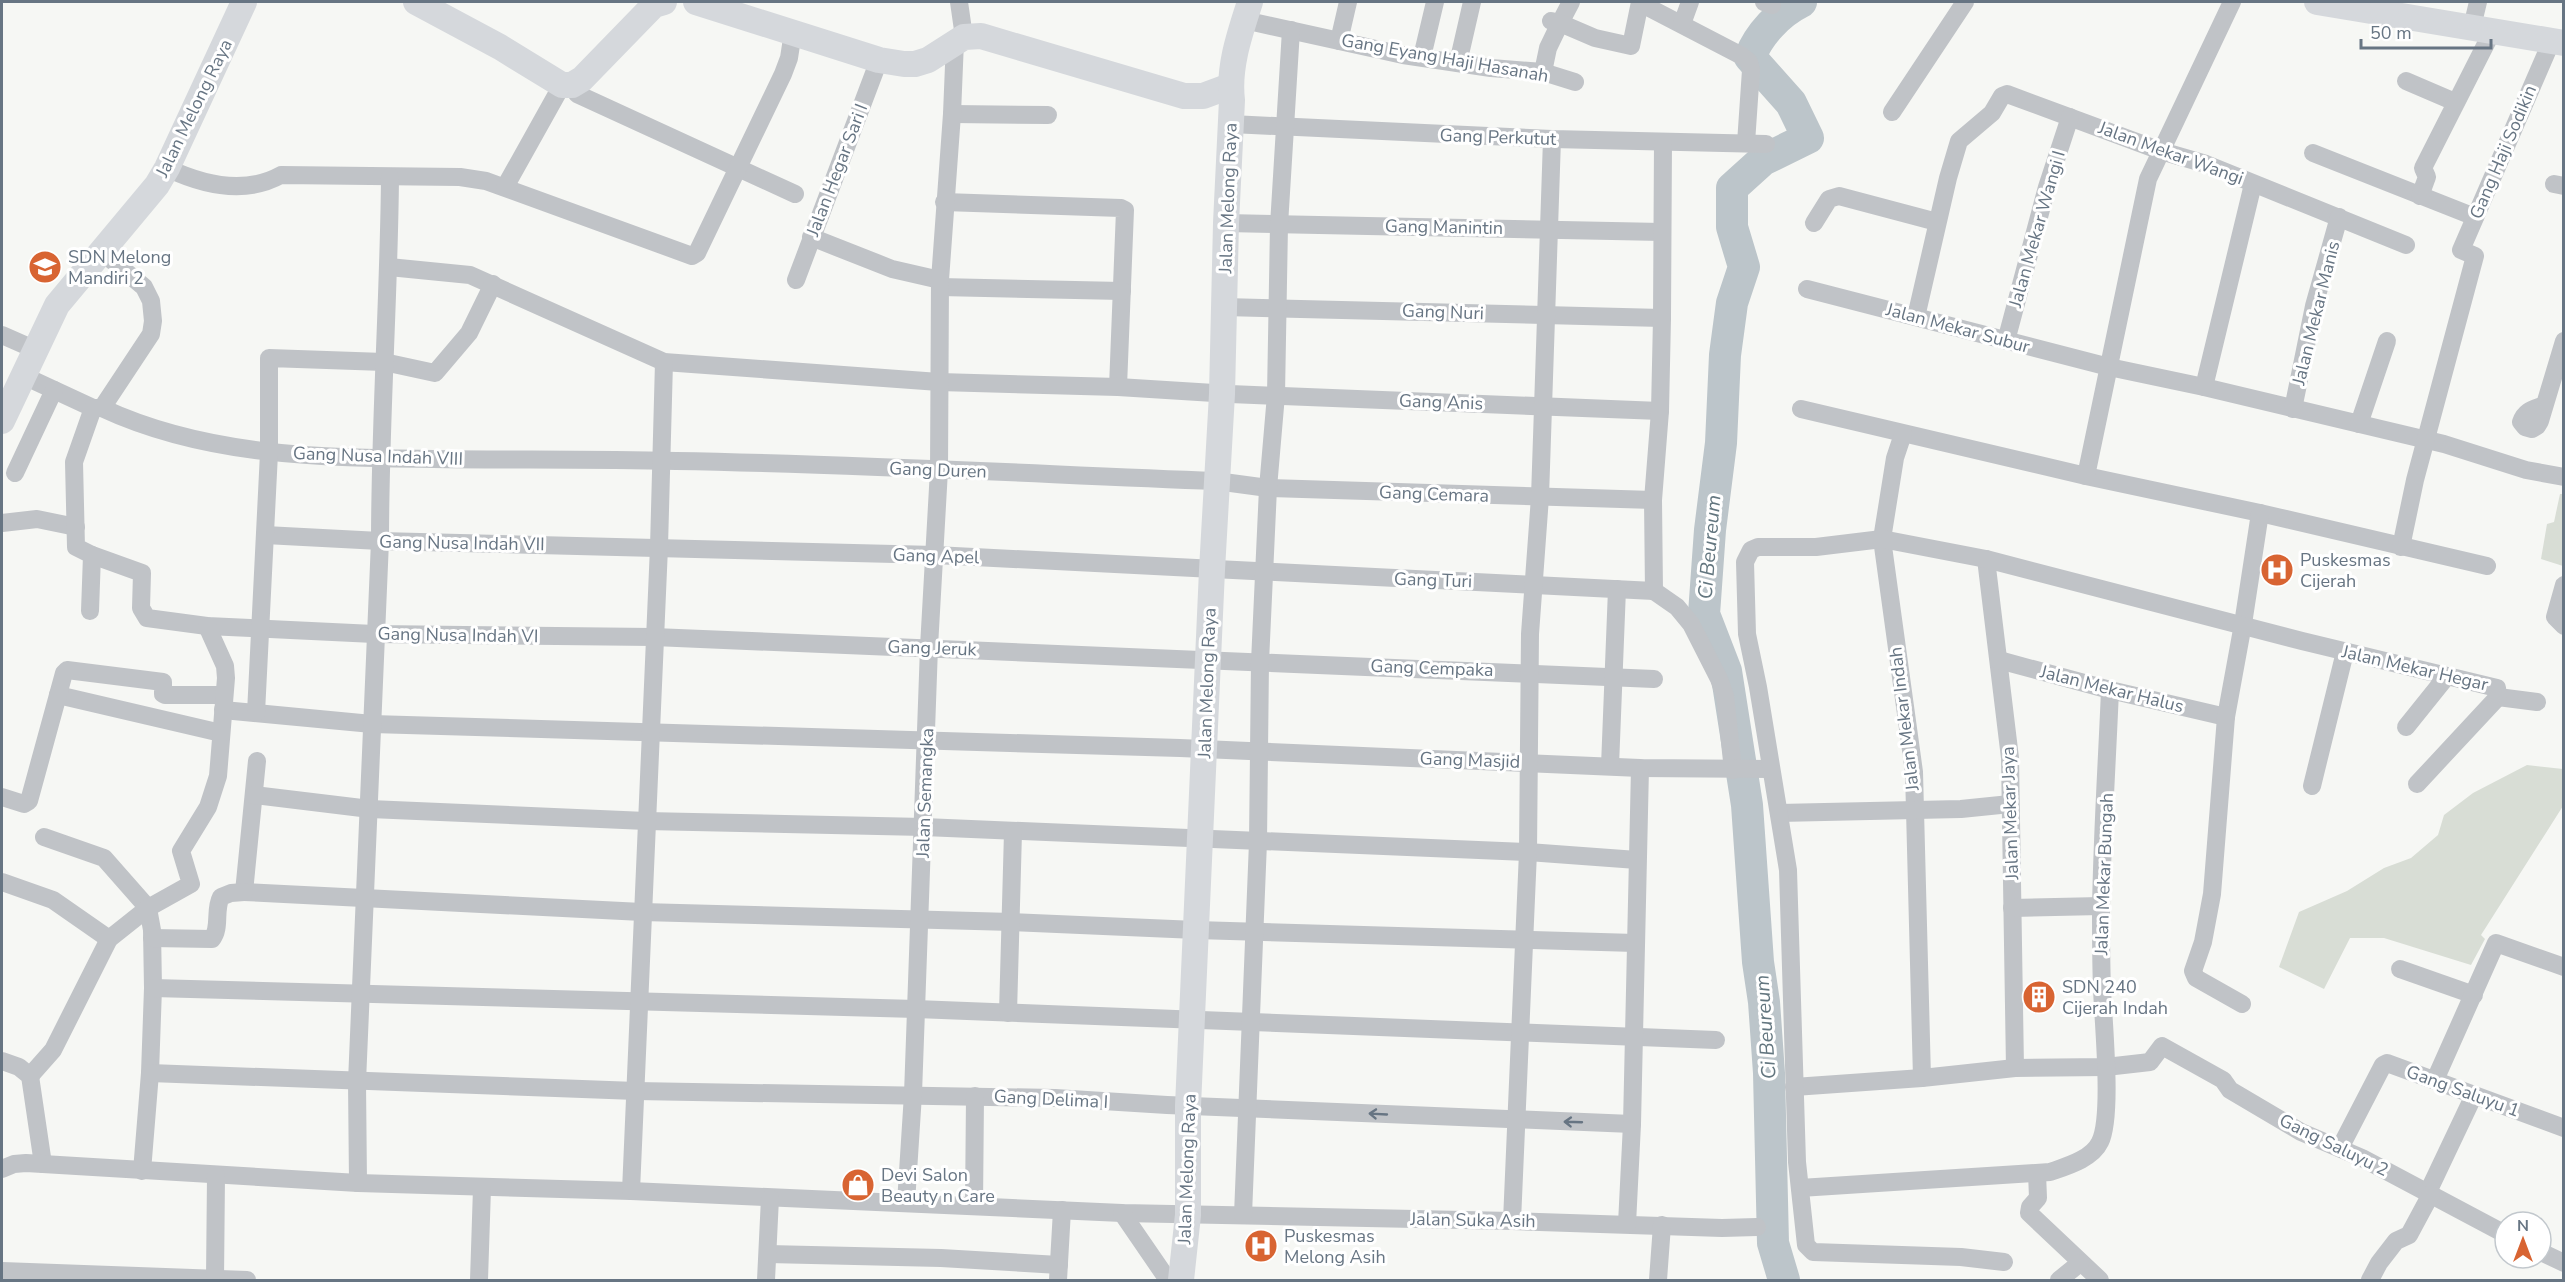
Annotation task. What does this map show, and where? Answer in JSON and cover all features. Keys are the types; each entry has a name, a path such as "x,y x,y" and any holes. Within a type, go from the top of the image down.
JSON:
{"main road":[{"name":"Jalan Melong Raya","path":"2,421 57,305 157,185 167,168 244,2"},
{"path":"416,2 567,85 591,72 654,5 664,2"},
{"path":"696,2 879,60 915,64 928,60 960,39 981,36 1184,96 1203,96 1230,86"},
{"path":"2326,2 2558,41"},
{"name":"Jalan Melong Raya","path":"1181,1281 1188,1215 1188,1106 1216,481 1222,394 1231,124 1230,86 1247,10"}],"street":[{"name":"Jalan Semangka","path":"906,1203 913,1094 939,470 940,283 944,202 960,39 959,2"},
{"path":"1339,40 1348,2"},
{"path":"1422,57 1435,2"},
{"path":"1458,63 1472,2"},
{"path":"1543,72 1555,22 1571,2"},
{"path":"1555,22 1595,38 1631,46 1640,2 1749,62 1751,70 1746,143"},
{"path":"1682,24 1690,2"},
{"path":"1892,112 1965,2"},
{"path":"2086,476 2148,179 2232,2"},
{"path":"2420,196 2427,177 2423,168 2455,102 2482,28 2478,2"},
{"name":"Gang Eyang Haji Hasanah","path":"1247,10 1291,30 1422,57 1543,72 1575,82"},
{"path":"1243,1215 1245,1108 1251,1023 1258,842 1260,662 1268,488 1276,395 1279,225 1291,30"},
{"path":"167,168 187,177 243,187 266,183 281,175 460,177 486,181 692,256 697,253 783,75 789,58 793,33"},
{"name":"Gang Haji Sodikin","path":"2427,441 2475,256 2461,250 2558,41"},
{"name":"Jalan Hegar Sari I","path":"796,280 879,60"},
{"path":"2406,81 2455,102"},
{"path":"505,187 567,85 577,94 795,194"},
{"name":"Jalan Mekar Wangi","path":"1937,222 1959,141 1992,113 2002,96 2012,94 2161,151 2206,164 2406,245"},
{"path":"952,114 1048,115"},
{"name":"Jalan Mekar Wangi I","path":"2006,341 2047,187 2070,117"},
{"name":"Gang Perkutut","path":"1231,124 1552,139 1766,144"},
{"path":"1512,1221 1528,852 1530,634 1540,497 1552,139"},
{"path":"1663,141 1660,411 1653,500 1654,591 1677,607 1691,624 1719,679 1725,696 1734,770"},
{"path":"2313,153 2475,217"},
{"path":"358,1183 357,1082 370,809 374,634 380,541 380,459 389,267 390,177"},
{"path":"2204,387 2253,183"},
{"path":"1814,223 1829,199 1839,196 1937,222 1916,317"},
{"path":"944,202 1123,208 1125,212 1118,387"},
{"name":"Jalan Mekar Manis","path":"2293,409 2314,306 2339,218"},
{"name":"Gang Manintin","path":"1226,224 1662,232"},
{"path":"811,237 892,269 940,283 1122,291"},
{"path":"90,611 92,555 76,547 74,462 97,408 151,334 153,321 151,301 144,287 101,251"},
{"path":"389,267 470,275 664,362 659,547 642,912 641,1000 631,1191"},
{"path":"256,712 266,535 269,358 384,362 430,374 439,370 469,333 493,284"},
{"name":"Jalan Mekar Subur","path":"1807,289 2109,367 2359,424 2469,451 2526,470 2564,477"},
{"name":"Gang Nuri","path":"1224,307 1662,318"},
{"path":"2,335 36,350"},
{"path":"2359,424 2387,340"},
{"path":"2544,405 2564,341"},
{"name":"Gang Anis","path":"664,362 939,382 1118,387 1222,394 1660,411"},
{"name":"Gang Nusa Indah VIII","path":"24,376 134,423 228,447 269,453 380,459 660,461"},
{"path":"15,473 54,390"},
{"path":"1801,409 2487,566"},
{"name":"Jalan Mekar Indah","path":"1903,434 1895,458 1882,539 1914,772 1922,1078"},
{"path":"2401,547 2415,480 2427,441"},
{"name":"Gang Duren","path":"660,461 1216,481"},
{"name":"Gang Cemara","path":"1216,481 1268,488 1653,500"},
{"path":"2242,1004 2196,978 2193,971 2203,942 2212,894 2226,717 2244,624 2260,513"},
{"path":"2,523 38,519 76,527"},
{"name":"Gang Nusa Indah VII","path":"266,535 380,541 659,547"},
{"name":"Jalan Mekar Hegar","path":"1767,769 1758,687 1747,634 1745,562 1748,555 1751,550 1758,547 1816,547 1882,539 1986,559 2345,652 2494,686 2498,697 2416,784"},
{"name":"Gang Apel","path":"659,547 935,555 1212,570"},
{"name":"Gang Nusa Indah VI","path":"92,555 142,573 141,608 147,618 207,626 374,634 654,638"},
{"name":"Jalan Mekar Jaya","path":"1986,559 2000,660 2010,758 2015,1068"},
{"name":"Gang Turi","path":"1212,570 1654,591"},
{"path":"2564,585 2555,617 2564,626"},
{"path":"1610,766 1617,589"},
{"path":"30,1076 53,1050 109,939 148,908 191,884 181,851 212,799 218,776 223,703 225,666 207,626"},
{"name":"Gang Jeruk","path":"654,638 930,647 1209,660"},
{"path":"2312,786 2345,652"},
{"name":"Gang Cempaka","path":"1209,660 1654,679"},
{"name":"Jalan Mekar Halus","path":"2000,660 2110,690 2226,717"},
{"name":"Gang Masjid","path":"58,695 66,670 162,682 165,695 223,703 256,712 372,724 1205,749 1640,768 1767,769"},
{"path":"2406,728 2447,676"},
{"name":"Jalan Mekar Bungah","path":"1800,1188 2050,1172 2087,1156 2099,1145 2104,1132 2106,1067 2102,984 2102,906 2110,690"},
{"path":"2,797 24,804 29,801 58,695 221,733"},
{"path":"2498,697 2537,702"},
{"path":"244,892 257,761"},
{"path":"1627,1224 1632,1124 1640,768"},
{"path":"1767,769 1779,813 1788,870 1794,1087 1803,1236 1806,1245 1814,1252 1961,1257 2004,1262"},
{"path":"254,795 370,809 646,821 924,827 1201,838 1528,852 1637,860"},
{"path":"1779,813 1914,811 2010,804"},
{"path":"1008,1013 1013,832"},
{"path":"44,837 104,858 148,908 153,938 153,988 150,1073 142,1171"},
{"path":"2,882 53,900 109,939"},
{"path":"153,938 214,938 221,897 244,892 366,900 642,912 1635,943"},
{"path":"2012,908 2102,906"},
{"path":"2435,1080 2496,943 2564,967"},
{"path":"2400,969 2474,995"},
{"path":"153,988 916,1009 1716,1040"},
{"name":"Gang Saluyu 2","path":"2106,1067 2150,1062 2162,1046 2223,1080 2230,1090 2301,1132 2340,1148 2493,1228"},
{"path":"2,1061 19,1067 30,1076 43,1164"},
{"name":"Gang Saluyu 1","path":"2340,1148 2383,1065 2391,1064 2564,1128"},
{"path":"1794,1087 1922,1078 2015,1068 2106,1067"},
{"name":"Gang Delima I","path":"150,1073 636,1091 975,1096 1517,1121 1632,1124"},
{"path":"2370,1281 2379,1263 2396,1241 2409,1235 2474,1095"},
{"path":"974,1206 975,1096"},
{"name":"Jalan Suka Asih","path":"2,1169 15,1164 43,1164 358,1183 631,1191 1122,1213 1757,1227"},
{"path":"2037,1173 2038,1197 2029,1213 2100,1281"},
{"path":"215,1280 216,1174"},
{"path":"479,1281 483,1188"},
{"path":"766,1281 770,1198"},
{"path":"768,1254 941,1258 1059,1273 1062,1210"},
{"path":"1122,1213 1168,1281"},
{"path":"1658,1281 1662,1225"},
{"path":"2059,1281 2080,1263"},
{"path":"2,1271 247,1281"}],"shaded area":[{"path":"2560,494 2563,494 2563,566 2541,559 2547,524 2554,522"},
{"path":"2527,765 2563,769 2563,806 2481,935 2485,939 2471,965 2384,938 2350,938 2324,989 2279,967 2299,912 2347,891 2384,868 2411,858 2438,835 2444,815 2473,793"}],"waterway":[{"name":"Ci Beureum","path":"1784,1280 1773,1243 1769,1073 1764,1002 1758,962 1747,805 1726,671 1704,614 1710,530 1721,443 1725,355 1732,303 1744,267 1732,227 1732,188 1763,160 1808,138 1791,103 1750,57 1759,40 1771,25 1801,2"}],"place":[{"name":"SDN Melong Mandiri 2","path":"45,267"},
{"name":"Puskesmas Cijerah","path":"2277,570"},
{"name":"SDN 240 Cijerah Indah","path":"2039,997"},
{"name":"Devi Salon Beauty n Care","path":"858,1185"},
{"name":"Puskesmas Melong Asih","path":"1261,1246"}]}
